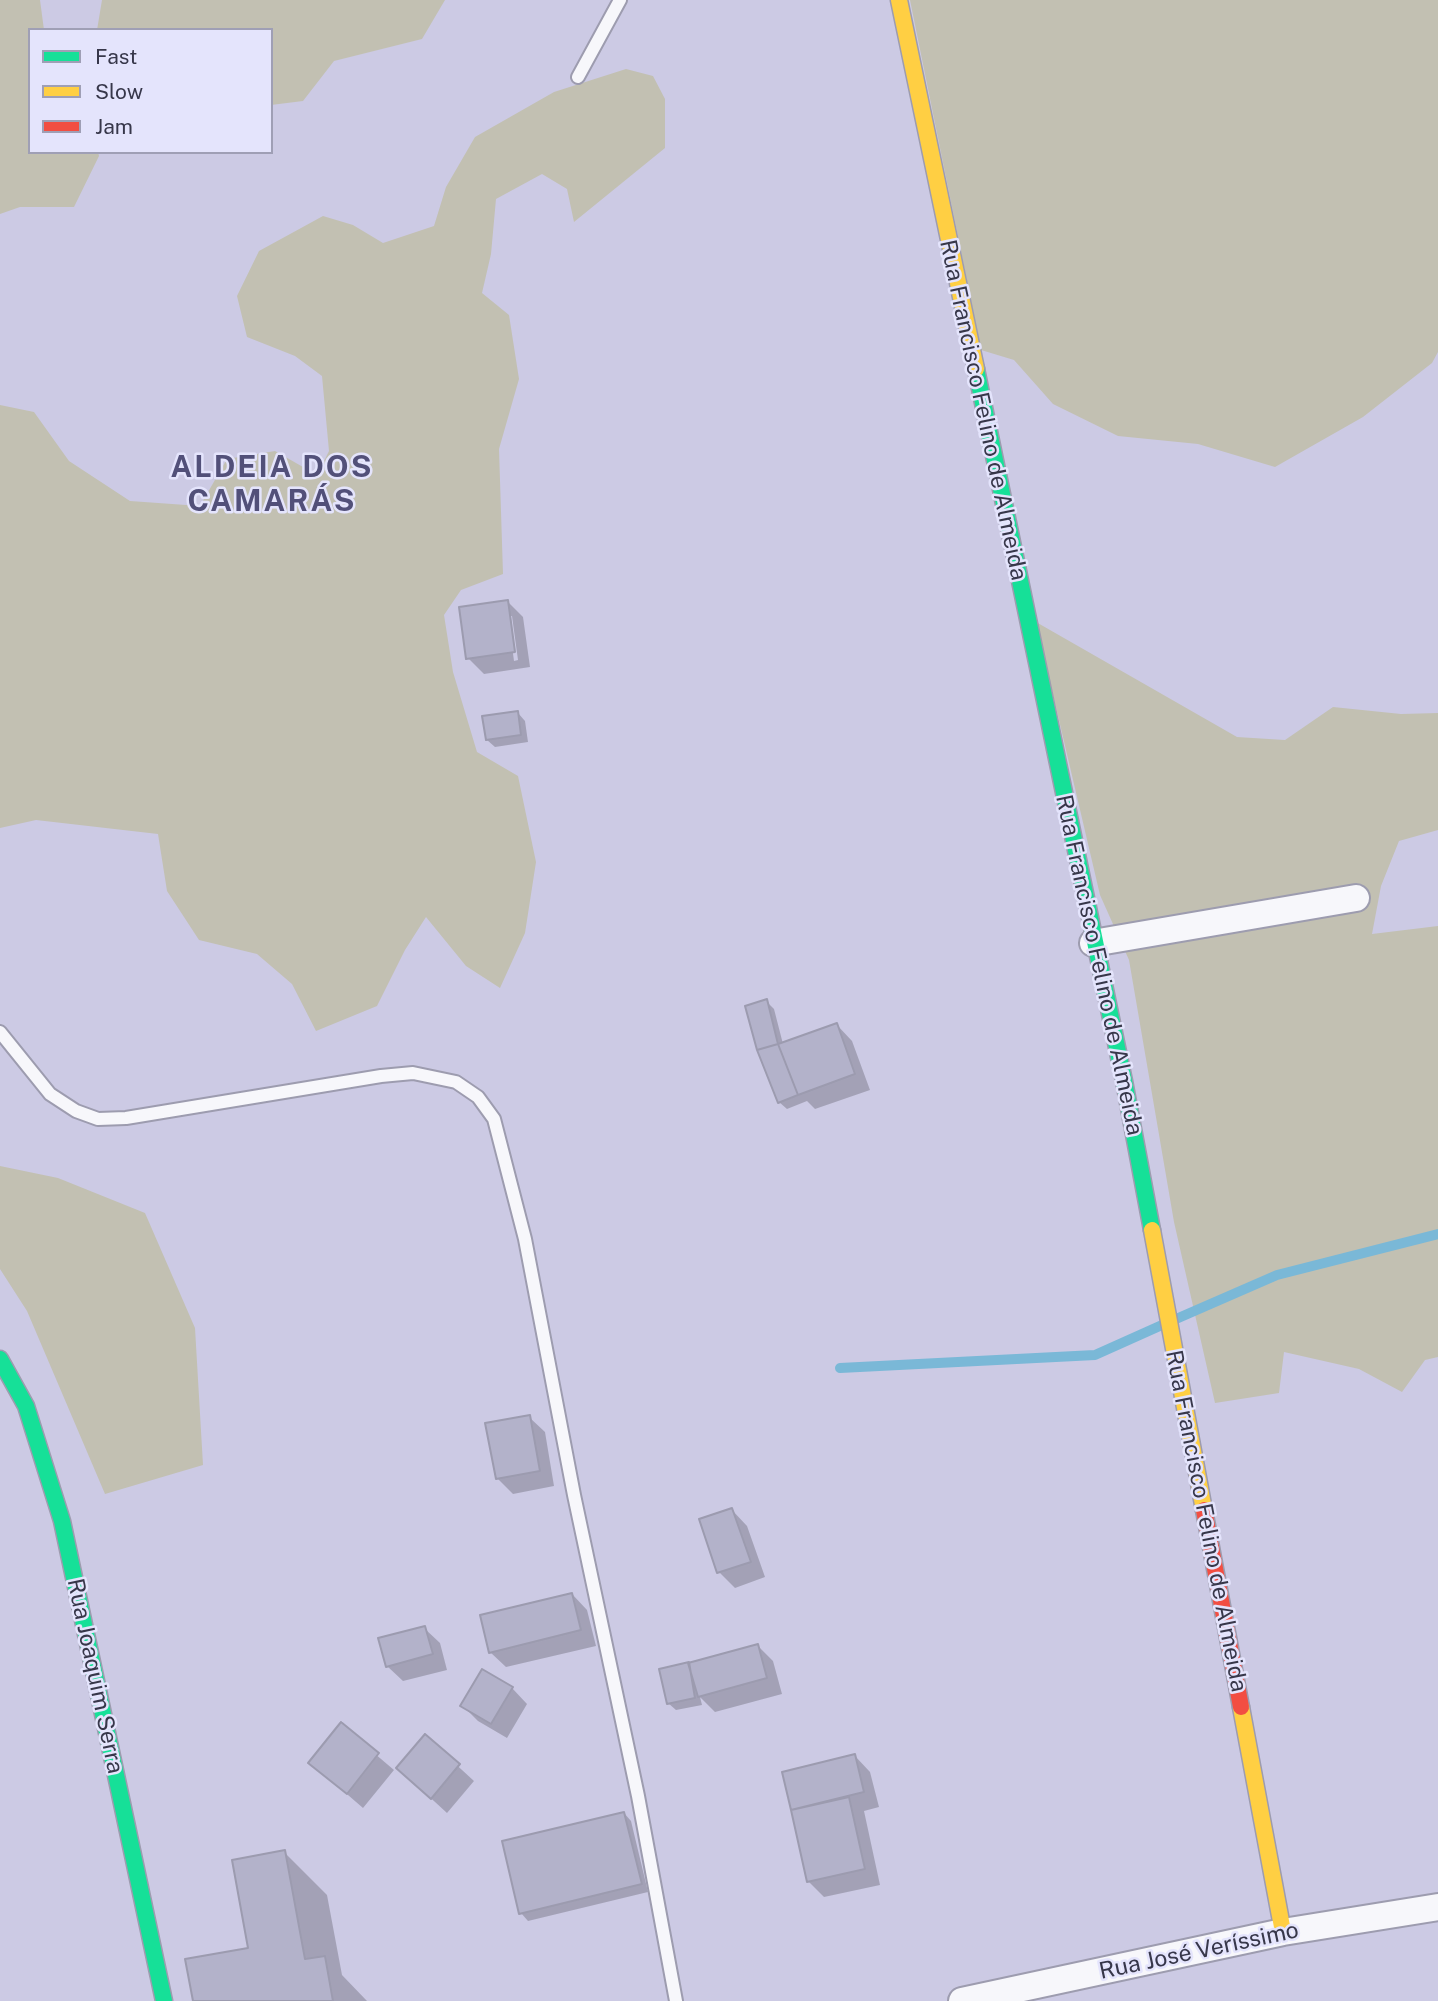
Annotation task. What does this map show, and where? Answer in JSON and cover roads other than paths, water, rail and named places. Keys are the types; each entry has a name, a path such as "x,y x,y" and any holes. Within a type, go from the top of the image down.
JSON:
{"street":[{"name":"Rua Francisco Felino de Almeida","path":"899,0 1093,943 1124,1081 1283,1932"},
{"path":"1093,943 1356,898"},
{"name":"Rua Joaquim Serra","path":"0,1359 26,1406 62,1521 164,2001"},
{"name":"Rua José Veríssimo","path":"962,2001 1283,1932 1438,1908"}],"lane":[{"path":"578,77 620,0"},
{"path":"0,1031 50,1094 76,1111 98,1119 126,1118 367,1078 413,1073 456,1082 478,1097 494,1119 525,1240 574,1495 638,1796 676,2001"}],"waterway":[{"path":"1176,1319 1277,1275 1438,1234"},
{"path":"840,1368 1095,1355 1162,1325"}],"district":[{"name":"ALDEIA DOS CAMARÁS","path":"272,485"}]}
